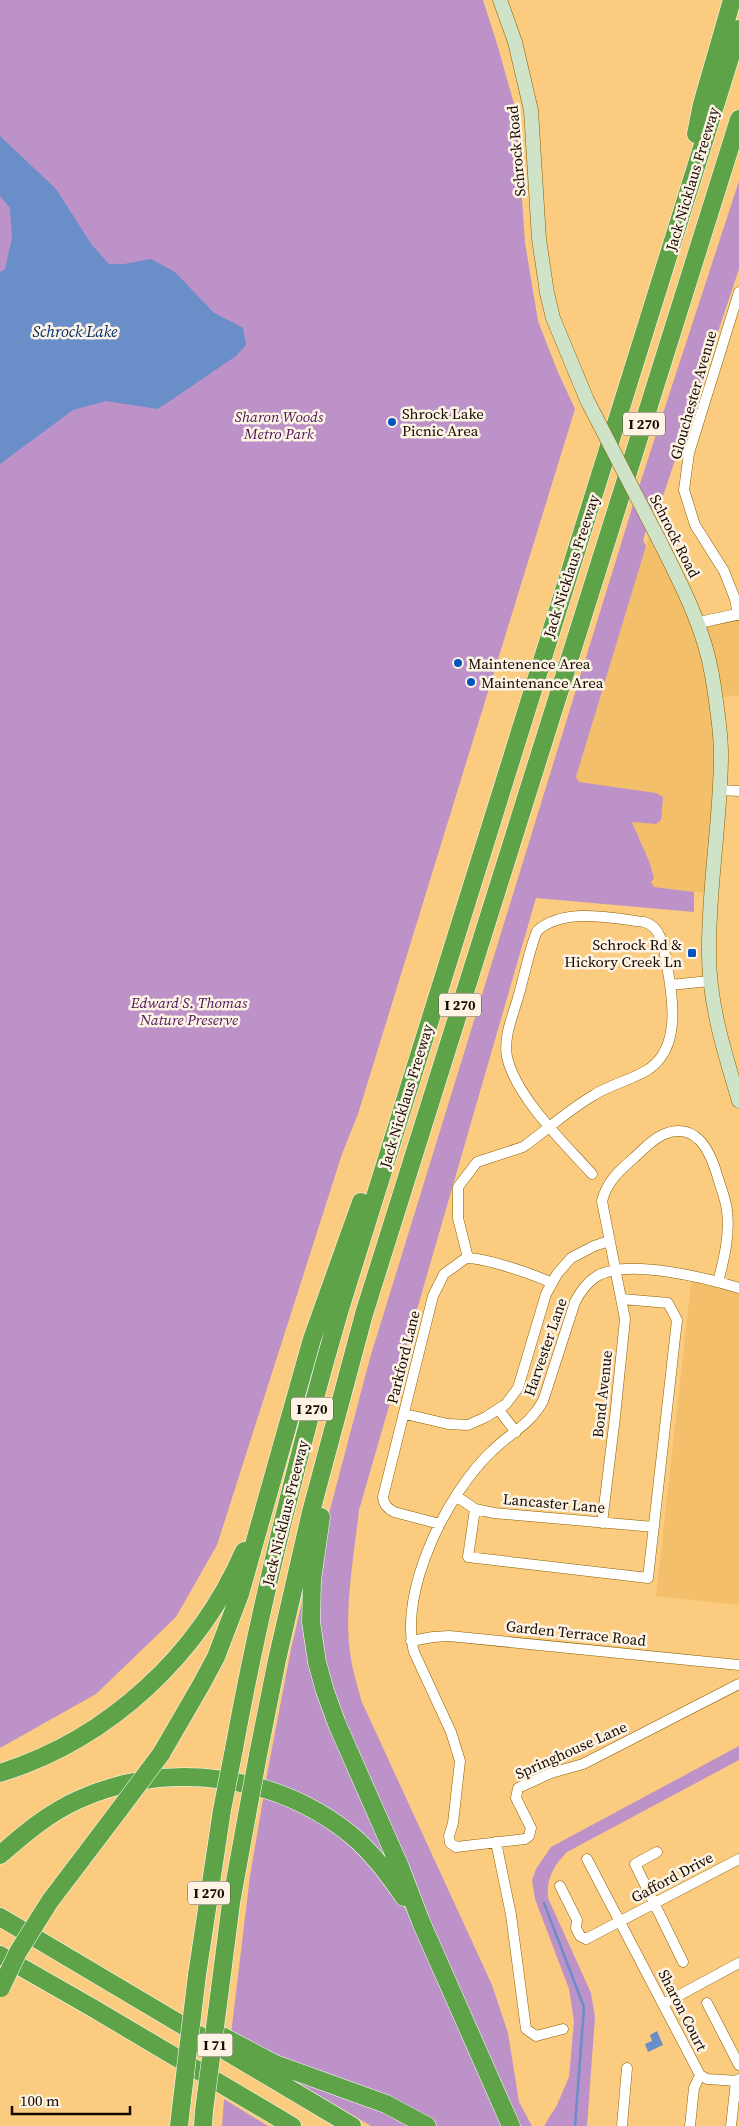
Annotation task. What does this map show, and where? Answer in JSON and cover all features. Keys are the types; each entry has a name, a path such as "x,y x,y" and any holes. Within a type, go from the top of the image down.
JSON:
{"highway":[{"path":"675,234 702,104 732,0"},
{"name":"Jack Nicklaus Freeway","path":"179,2126 197,1976 222,1810 266,1587 315,1394 739,29"},
{"name":"Jack Nicklaus Freeway","path":"204,2121 232,1903 247,1815 277,1660 311,1512 357,1342 402,1191 602,560 739,119"},
{"path":"719,180 739,128"},
{"path":"0,1990 18,1952 50,1901 161,1754 216,1657 240,1594 312,1339 378,1158 413,1074"},
{"path":"357,1342 314,1558 311,1602 314,1641 321,1676 337,1724 400,1866 421,1922 512,2126"},
{"path":"0,1773 52,1752 95,1728 137,1696 179,1655 219,1600 236,1570 274,1473"},
{"path":"0,1855 26,1831 59,1810 105,1790 138,1781 172,1777 192,1776 232,1781 286,1796 313,1810 349,1834 380,1863 421,1922"},
{"name":"I 71","path":"0,1917 352,2126"},
{"name":"I 71","path":"0,1956 91,2007 292,2126"},
{"path":"79,1963 183,2013 275,2064 386,2104 427,2126"},
{"path":"254,2104 282,2126"}],"main road":[{"name":"Schrock Road","path":"500,0 515,42 531,110 539,239 547,293 553,318 587,400 678,578 697,623 712,674 721,751 720,790 710,890 710,981 723,1047 734,1070 739,1102"}],"street":[{"name":"Glouchester Avenue","path":"739,292 689,453 684,490 696,525 724,570 739,615"},
{"path":"697,623 739,615"},
{"path":"720,790 739,791"},
{"path":"552,1283 536,1276 468,1258 458,1218 458,1187 477,1162 523,1147 549,1126 572,1107 602,1090 649,1069 661,1058 668,1043 673,1011 662,940 656,928 644,922 578,915 543,926 537,931 508,1029 507,1056 515,1081 549,1126 592,1174"},
{"path":"670,985 710,981"},
{"path":"718,1282 726,1251 727,1211 714,1162 706,1146 694,1135 678,1131 662,1135 613,1177 605,1190 602,1201 615,1270 631,1269 686,1274 739,1288"},
{"path":"405,1414 448,1424 468,1425 498,1409 513,1397 518,1388 546,1294 552,1283 571,1258 594,1246 609,1241"},
{"name":"Parkford Lane","path":"440,1524 394,1512 384,1504 383,1497 434,1296 444,1274 462,1259 468,1258"},
{"name":"Bond Avenue","path":"602,1523 624,1339 625,1319 615,1270"},
{"name":"Harvester Lane","path":"460,1761 452,1732 414,1652 411,1641 411,1608 419,1574 440,1524 464,1483 492,1451 535,1416 543,1401 578,1295 590,1281 615,1270"},
{"path":"475,1509 468,1558 648,1578 677,1320 668,1303 622,1299"},
{"path":"498,1409 516,1432"},
{"name":"Lancaster Lane","path":"456,1496 475,1509 494,1513 654,1527"},
{"name":"Garden Terrace Road","path":"411,1641 433,1636 449,1636 739,1665"},
{"name":"Springhouse Lane","path":"460,1761 453,1823 449,1836 450,1843 456,1847 525,1839 531,1832 531,1828 516,1798 518,1788 551,1773 583,1764 739,1684"},
{"path":"496,1842 504,1892 511,1915 526,2029 536,2036 563,2029"},
{"path":"657,1852 635,1864 683,1962"},
{"name":"Sharon Court","path":"587,1859 700,2075 707,2079 738,2081"},
{"name":"Gafford Drive","path":"620,1922 739,1859"},
{"path":"560,1886 576,1917 576,1928 583,1938 589,1938 620,1922"},
{"path":"663,2004 739,1963"},
{"path":"707,2003 739,2064"},
{"path":"622,2126 627,2068"},
{"path":"690,2126 694,2088 696,2080 700,2075"},
{"path":"734,2120 738,2081"}],"shaded area":[{"path":"653,526 699,624 739,615 739,695 716,698 711,894 654,887 651,882 649,861 632,821 656,824 656,793 579,782 576,777 634,581"},
{"path":"692,1275 739,1287 739,1605 656,1596"}],"green space":[{"name":"Sharon Woods Metro Park","path":"0,0 483,0 516,111 525,243 538,321 575,409 358,1114 342,1154 217,1545 176,1617 96,1694 0,1748"},
{"path":"739,181 739,269 660,505 655,501 643,540 646,546 576,777 579,782 656,793 663,797 661,820 656,824 632,822 649,861 654,878 651,882 654,887 694,892 694,912 536,898 359,1510 352,1565 348,1623 349,1642 352,1664 361,1700 492,1985 508,2033 519,2102 532,2126 519,2126 328,1691 315,1617 327,1521 370,1358 633,505"},
{"path":"304,1594 306,1616 388,1853 384,1855 358,1832 329,1811 283,1786 266,1780 291,1649"},
{"path":"739,1746 739,1760 567,1852 558,1862 552,1873 548,1885 548,1898 591,1993 595,2017 587,2126 544,2126 557,2105 569,2077 574,2021 569,1989 535,1899 532,1880 536,1869 551,1847"},
{"path":"264,1794 307,1814 353,1845 394,1890 418,1930 494,2102 491,2103 502,2126 436,2126 408,2106 285,2062 231,2034 250,1876"},
{"path":"290,2078 368,2102 413,2126 371,2126"},
{"path":"224,2099 268,2126 222,2126"}],"water":[{"name":"Schrock Lake","path":"0,136 56,189 92,245 109,264 124,264 151,259 175,272 213,312 243,328 246,345 236,356 158,409 106,401 73,410 0,464 0,272 5,269 12,238 10,208 0,196"},
{"path":"657,2031 663,2045 648,2052 645,2044 652,2041 650,2035"}],"waterway":[{"path":"544,1903 584,2007 575,2126"}],"place":[{"name":"Shrock Lake Picnic Area","path":"392,422"},
{"name":"Maintenence Area","path":"458,663"},
{"name":"Maintenance Area","path":"471,682"},
{"name":"Schrock Rd & Hickory Creek Ln","path":"692,953"}],"park label":[{"name":"Edward S. Thomas Nature Preserve","path":"189,1010"}]}
